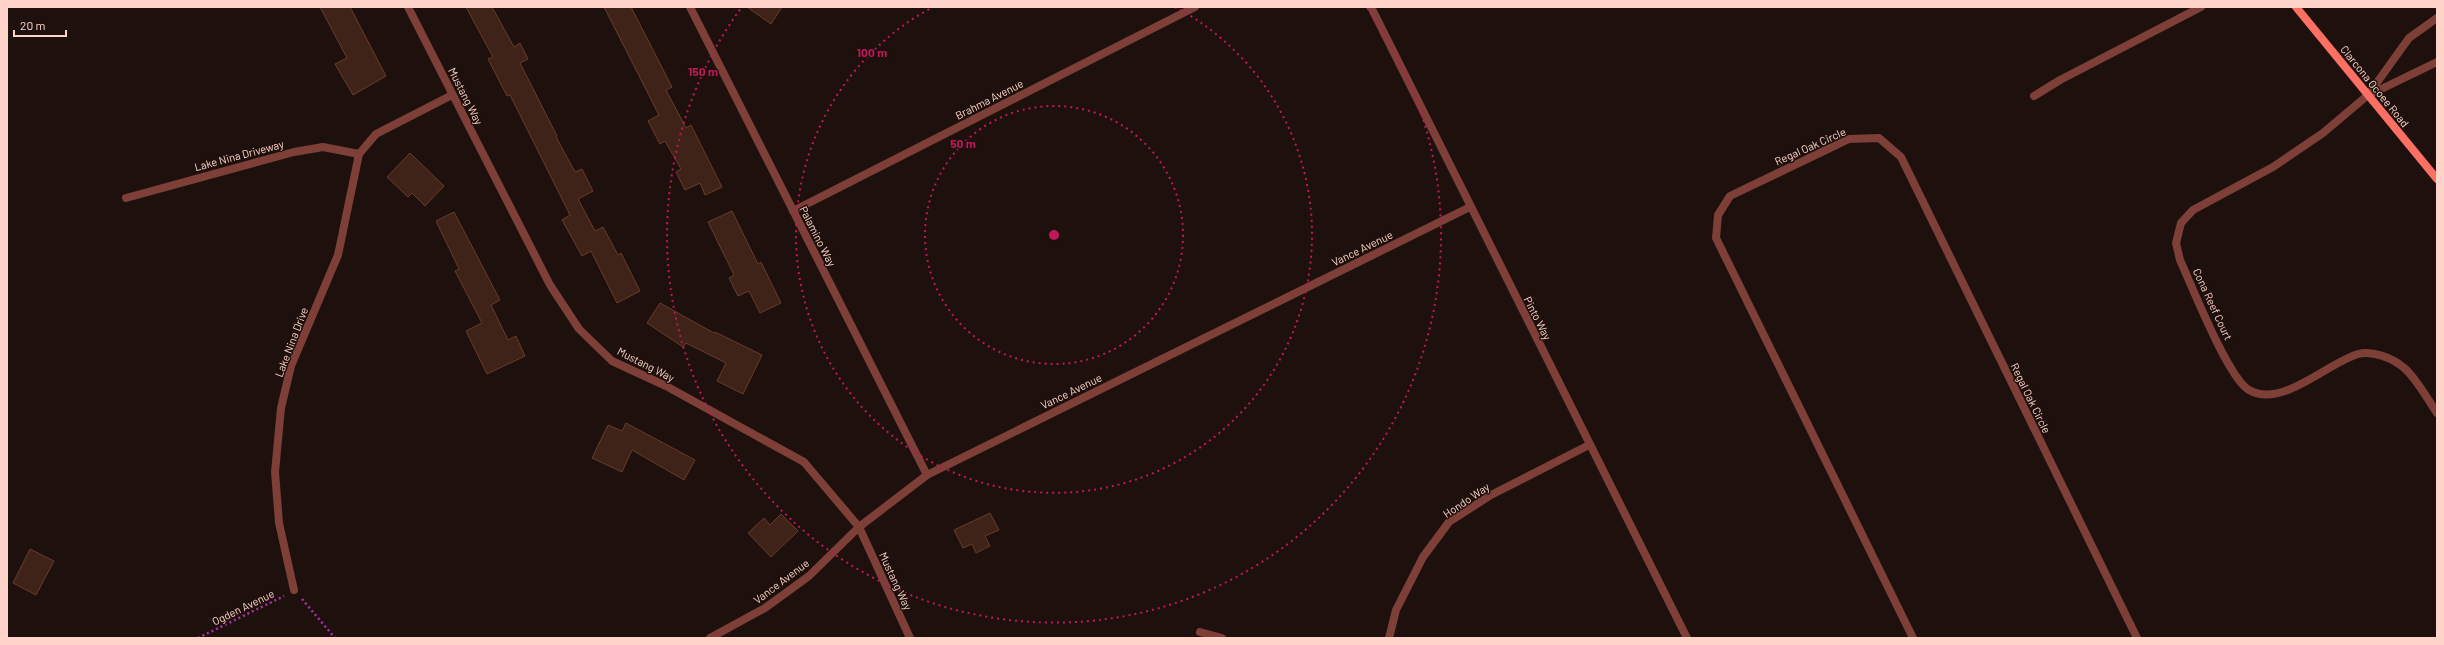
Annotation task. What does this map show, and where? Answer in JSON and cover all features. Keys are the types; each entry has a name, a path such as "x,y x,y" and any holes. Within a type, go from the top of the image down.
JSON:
{"main road":[{"name":"Clarcona Ocoee Road","path":"2296,7 2437,179"}],"street":[{"name":"Mustang Way","path":"408,7 550,285 579,329 612,361 666,386 804,462 859,526 910,638"},
{"name":"Palamino Way","path":"690,7 927,475"},
{"name":"Brahma Avenue","path":"793,211 1195,7"},
{"name":"Pinto Way","path":"1371,7 1686,638"},
{"path":"2034,96 2060,80 2201,7"},
{"path":"2368,95 2409,38 2437,18"},
{"path":"2368,95 2437,62"},
{"name":"Lake Nina Drive","path":"294,590 279,523 275,472 281,408 291,366 338,255 359,154 376,134 452,94"},
{"name":"Cona Reef Court","path":"2368,95 2324,134 2292,154 2193,210 2181,223 2176,243 2180,260 2232,372 2249,390 2268,395 2284,392 2358,354 2384,356 2404,367 2437,413"},
{"name":"Regal Oak Circle","path":"1914,638 1716,238 1718,214 1730,196 1849,139 1879,138 1901,157 2137,638"},
{"name":"Lake Nina Driveway","path":"126,198 294,152 322,147 359,154"},
{"name":"Vance Avenue","path":"710,638 765,608 809,576 859,526 927,475 1470,207"},
{"name":"Hondo Way","path":"1389,638 1396,610 1423,557 1449,522 1491,495 1589,445"},
{"path":"1200,632 1222,638"}],"path":[{"name":"Ogden Avenue","path":"198,638 294,590"},
{"path":"294,590 335,638"}],"building":[{"path":"320,7 350,7 386,76 353,95 335,64 347,58"},
{"path":"466,7 492,7 514,47 520,43 528,59 520,63 557,136 556,137 575,172 582,169 593,191 578,199 595,231 603,227 618,255 621,253 640,291 617,303 591,251 582,256 562,220 570,215 510,95 507,96 488,59 493,57"},
{"path":"604,7 631,7 672,87 666,90 686,128 691,125 722,187 705,195 700,183 685,190 676,172 681,169 665,141 660,144 648,121 659,115"},
{"path":"747,7 782,7 771,24"},
{"path":"410,153 444,186 425,206 412,193 408,197 387,177"},
{"path":"732,211 758,264 761,262 781,303 760,313 749,291 738,296 729,278 734,275 708,222"},
{"path":"454,212 500,300 491,305 508,340 516,336 525,356 487,374 466,331 482,323 455,271 459,269 436,221"},
{"path":"660,303 714,333 715,332 762,355 743,394 717,381 726,363 686,343 683,347 647,323"},
{"path":"626,423 695,460 684,480 632,450 622,472 592,458 608,425 622,431"},
{"path":"990,513 999,530 985,536 990,546 976,553 972,544 963,548 954,530"},
{"path":"781,514 798,531 771,557 748,533 764,518 770,525"},
{"path":"30,549 54,561 36,595 13,583"}]}
